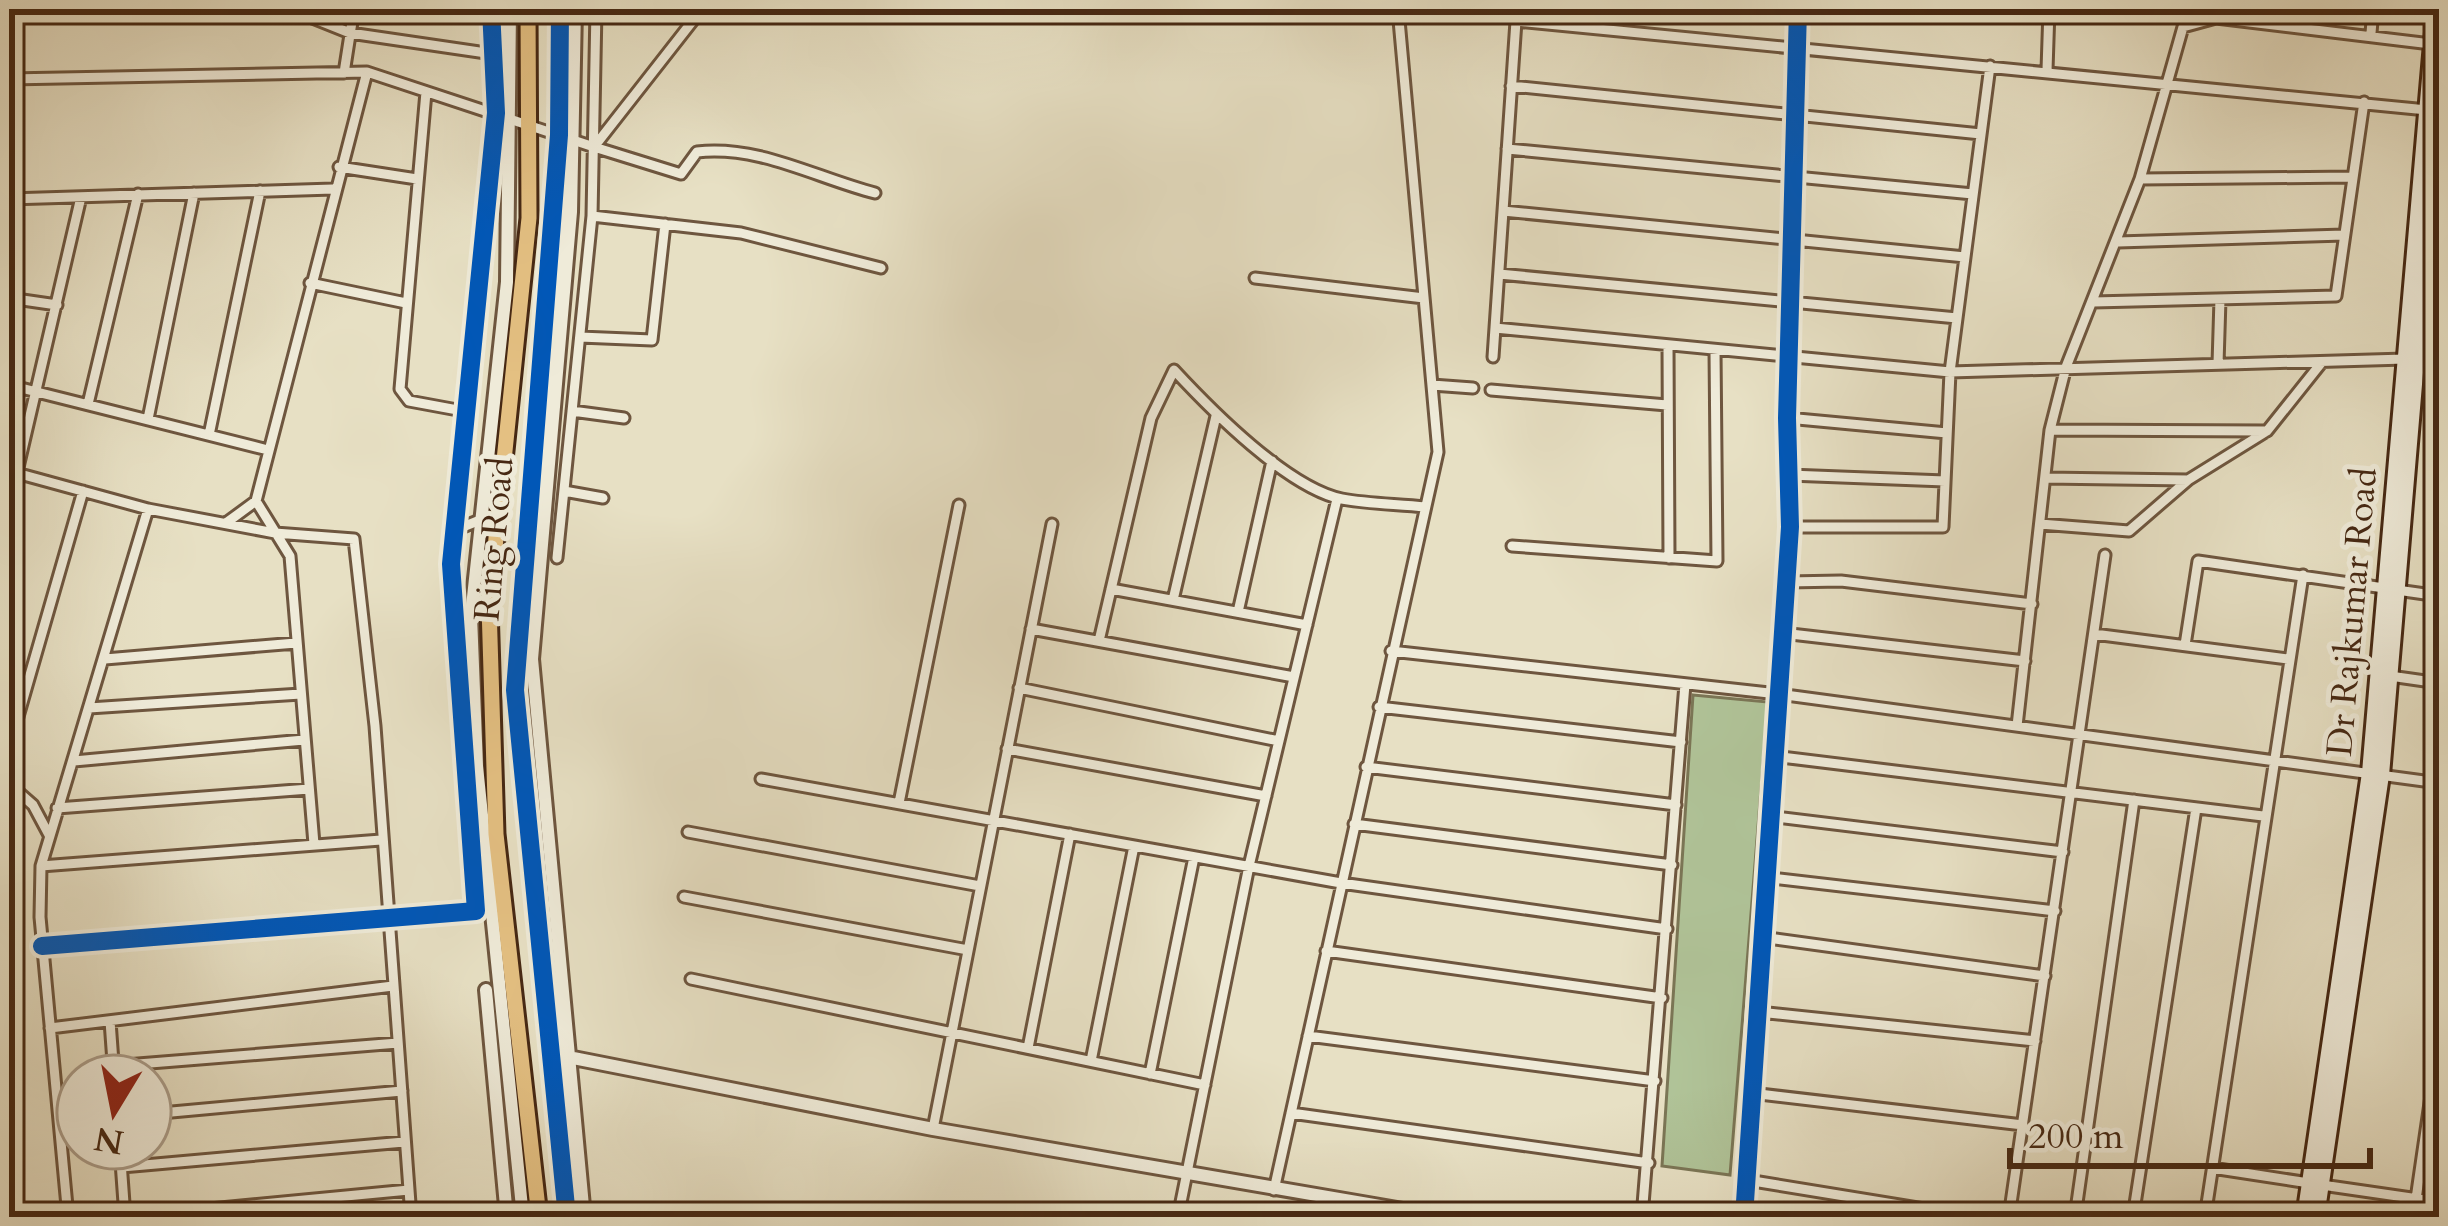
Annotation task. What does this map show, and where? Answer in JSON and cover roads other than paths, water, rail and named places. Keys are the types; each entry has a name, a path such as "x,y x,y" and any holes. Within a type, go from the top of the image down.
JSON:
{"highway":[{"name":"Ring Road","path":"528,9 521,121 529,218 489,606 496,834 538,1217"},
{"name":"Ring Road","path":"560,9 559,135 515,690 561,1055 567,1217"}],"main road":[{"name":"Dr Rajkumar Road","path":"2375,774 2432,111 2435,9"},
{"name":"Dr Rajkumar Road","path":"2432,111 2439,100"},
{"name":"Dr Rajkumar Road","path":"2304,1217 2315,1184 2390,676 2391,589"},
{"name":"Dr Rajkumar Road","path":"2315,1184 2317,1217"}],"street":[{"path":"290,9 350,33 493,54"},
{"path":"344,73 354,9"},
{"path":"42,946 476,911 451,564 496,113 491,9"},
{"path":"510,9 521,121 471,616 477,766 523,1217"},
{"path":"575,9 575,144 532,659 561,1055 584,1217"},
{"path":"557,557 592,216 596,9"},
{"path":"594,147 702,9"},
{"path":"1274,1190 1438,452 1398,9"},
{"path":"1501,9 1516,21 2432,111"},
{"path":"1744,1217 1790,527 1786,418 1798,9"},
{"path":"2047,70 2049,9"},
{"path":"2305,27 2307,9"},
{"path":"2371,33 2373,9"},
{"path":"2017,725 2050,430 2066,368 2140,179 2183,27 2216,18 2371,33 2432,44"},
{"path":"1493,357 1516,21"},
{"path":"1790,527 1942,527 1950,372 1990,66"},
{"path":"9,80 367,72 681,175 697,152 719,149 800,167 874,193"},
{"path":"225,523 256,502 333,189 367,72"},
{"path":"1511,86 1981,134"},
{"path":"426,92 401,396 463,411"},
{"path":"2093,302 2336,296 2364,101"},
{"path":"1507,149 1973,194"},
{"path":"340,167 417,179"},
{"path":"2140,179 2353,177"},
{"path":"9,199 333,189"},
{"path":"209,435 260,191"},
{"path":"148,419 194,193"},
{"path":"88,404 138,194"},
{"path":"9,506 81,197"},
{"path":"1503,211 1965,257"},
{"path":"592,216 741,233 881,268"},
{"path":"580,337 652,340 665,224"},
{"path":"2118,242 2344,235"},
{"path":"1498,274 1957,318"},
{"path":"1255,278 1424,298"},
{"path":"310,283 406,303"},
{"path":"9,298 57,305"},
{"path":"2218,364 2220,299"},
{"path":"1495,328 1950,372 2409,358"},
{"path":"1668,346 1669,558"},
{"path":"1512,545 1717,561 1715,350"},
{"path":"2040,524 2129,531 2188,479 2267,431 2322,362"},
{"path":"1099,641 1151,418 1174,370 1216,416 1272,461 1337,499 1425,507"},
{"path":"9,385 268,449"},
{"path":"1432,385 1473,388"},
{"path":"1491,390 1666,405"},
{"path":"572,411 624,418"},
{"path":"1173,600 1216,416"},
{"path":"1786,418 1947,433"},
{"path":"2050,430 2267,431"},
{"path":"1238,612 1272,461"},
{"path":"15,472 148,509 275,533 345,537 358,548 411,1217"},
{"path":"1790,476 1945,481"},
{"path":"2045,478 2188,479"},
{"path":"9,748 82,491"},
{"path":"564,491 603,498"},
{"path":"1178,1217 1249,866 1337,499"},
{"path":"256,502 290,556 314,844"},
{"path":"899,803 958,505"},
{"path":"68,1217 42,946 41,866 148,509"},
{"path":"453,532 480,520"},
{"path":"933,1130 1052,524"},
{"path":"2009,1217 2105,555"},
{"path":"2185,645 2198,562 2439,596"},
{"path":"2205,1217 2271,760 2303,575"},
{"path":"1787,583 1841,581 2032,604"},
{"path":"1111,589 1307,625"},
{"path":"1031,629 1294,677"},
{"path":"1782,633 2025,661"},
{"path":"2094,634 2288,659"},
{"path":"105,659 296,643"},
{"path":"1391,651 1778,694 2439,783"},
{"path":"2390,676 2439,683"},
{"path":"1642,1217 1685,684"},
{"path":"1019,688 1279,741"},
{"path":"89,708 301,694"},
{"path":"1379,707 1682,742"},
{"path":"74,761 304,740"},
{"path":"1007,749 1266,796"},
{"path":"1773,756 2263,816"},
{"path":"1366,767 1676,806"},
{"path":"761,779 1341,883 1667,929"},
{"path":"9,784 33,805 49,836"},
{"path":"57,808 308,789"},
{"path":"2075,1217 2134,800"},
{"path":"2133,1217 2196,808"},
{"path":"1768,816 2063,852"},
{"path":"1354,824 1672,866"},
{"path":"688,832 980,886"},
{"path":"1028,1048 1070,834"},
{"path":"41,866 381,840"},
{"path":"1091,1061 1134,846"},
{"path":"1150,1074 1194,856"},
{"path":"1763,878 2055,910"},
{"path":"684,897 968,950"},
{"path":"1761,937 2045,976"},
{"path":"1326,951 1661,998"},
{"path":"691,979 1205,1085"},
{"path":"50,1028 393,986"},
{"path":"486,989 507,1217"},
{"path":"1759,1012 2035,1041"},
{"path":"110,1021 112,1052"},
{"path":"1308,1036 1655,1081"},
{"path":"2416,1199 2439,1041"},
{"path":"174,1065 398,1043"},
{"path":"561,1055 933,1130 1444,1217"},
{"path":"174,1112 401,1091"},
{"path":"1751,1094 2023,1125"},
{"path":"1291,1113 1648,1163"},
{"path":"174,1162 404,1142"},
{"path":"2212,1168 2439,1202"},
{"path":"122,1172 126,1217 409,1190"},
{"path":"1747,1180 1973,1217"}]}
